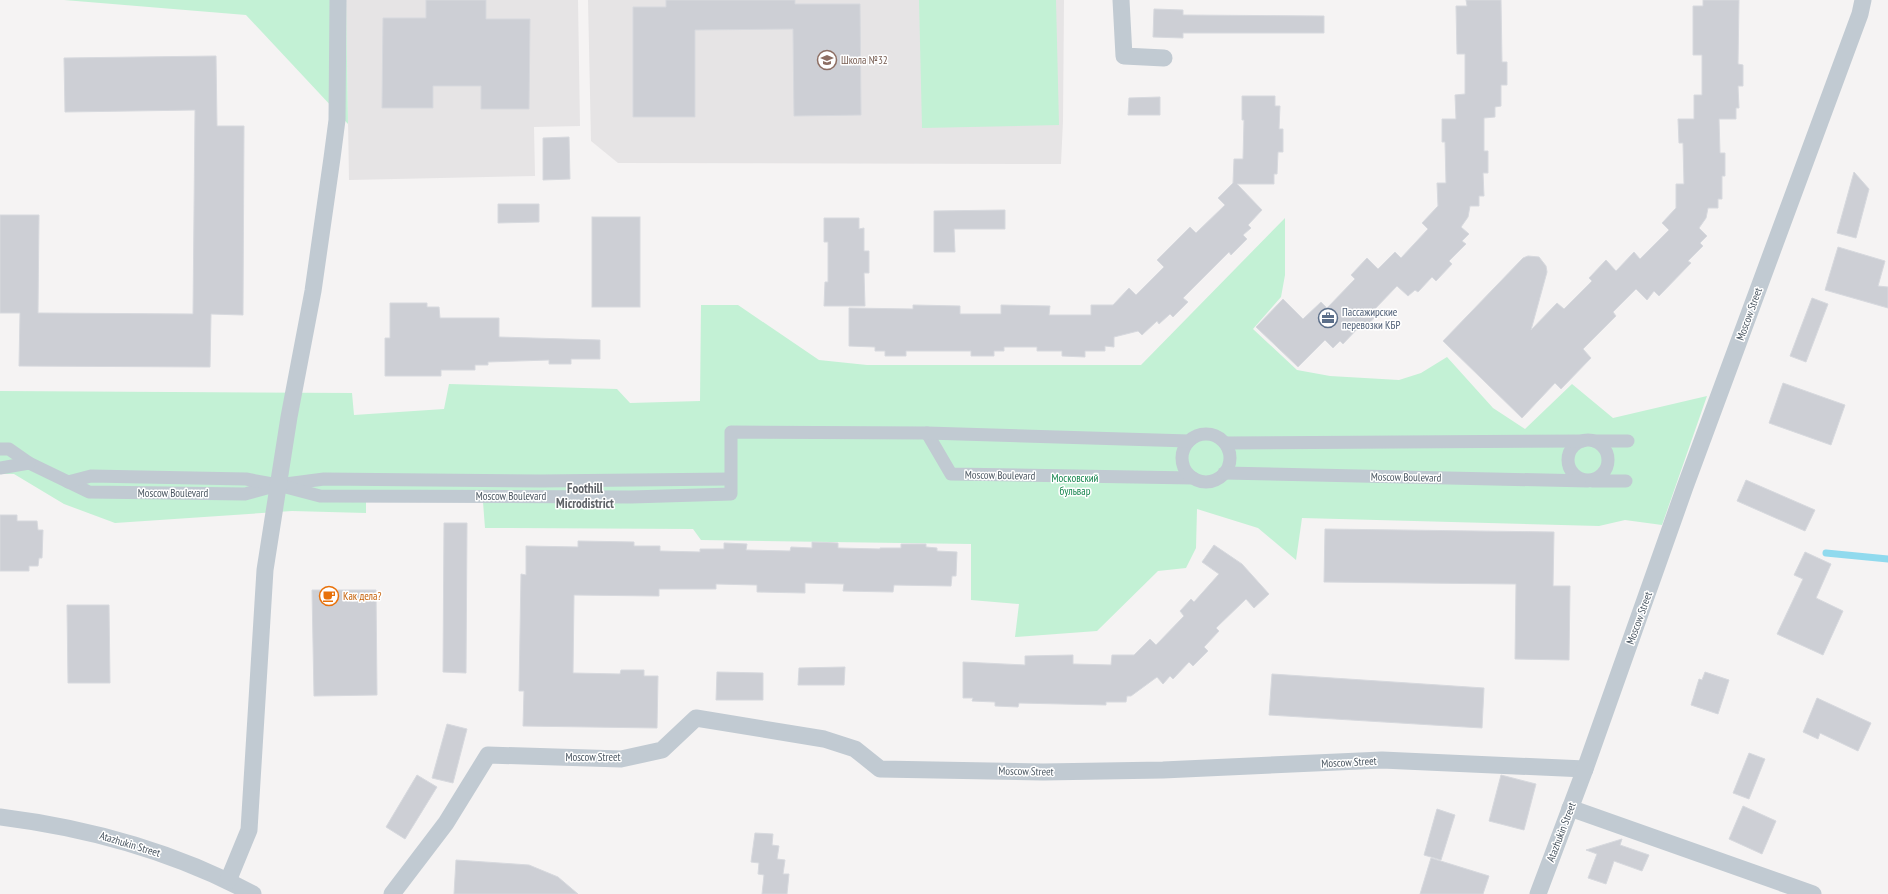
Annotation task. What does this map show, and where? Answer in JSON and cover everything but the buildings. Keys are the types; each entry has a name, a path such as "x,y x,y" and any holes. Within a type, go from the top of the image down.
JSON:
{"street":[{"path":"228,880 249,830 265,570 289,417 313,291 337,120 338,0"},
{"path":"1121,0 1124,56 1164,58"},
{"name":"Moscow Street","path":"392,894 446,822 488,755 621,759 662,750 696,718 824,739 855,749 880,769 1043,772 1147,770 1382,760 1585,770 1685,487 1857,21 1863,0"},
{"name":"Moscow Boulevard","path":"68,482 91,476 246,479 278,485 320,496 631,497 731,494 731,432 927,433 1189,441"},
{"name":"Moscow Boulevard","path":"927,433 951,474 1193,478"},
{"path":"1203,434 1219,438 1225,443 1229,450 1230,458 1224,473 1211,482 1202,482 1193,478 1183,465 1182,457 1184,448 1189,441 1203,434"},
{"path":"1589,441 1602,446 1607,452 1609,460 1607,468 1603,474 1596,479 1589,481 1574,475 1568,461 1574,446 1589,441"},
{"path":"1225,443 1628,441"},
{"name":"Moscow Boulevard","path":"0,449 9,449 29,463 89,492 244,494 278,485 324,479 540,481 730,479"},
{"path":"0,468 29,463"},
{"name":"Moscow Boulevard","path":"1224,473 1626,481"},
{"path":"168,493 169,478"},
{"path":"428,479 429,496"},
{"path":"629,480 631,497"},
{"path":"540,481 540,496"},
{"name":"Atazhukin Street","path":"1538,894 1585,770"},
{"path":"1570,808 1813,894"},
{"name":"Atazhukin Street","path":"0,817 34,821 86,831 131,843 228,880 253,894"}],"shaded area":[{"path":"346,0 578,0 580,126 534,127 535,176 349,180"},
{"name":"Школа №32","path":"588,0 1064,0 1063,121 1061,164 618,163 591,141"}],"green space":[{"path":"64,0 346,0 348,124 246,15"},
{"path":"919,0 1056,0 1059,125 922,128"},
{"name":"Московский бульвар","path":"1285,218 1285,275 1281,297 1253,329 1297,370 1330,376 1399,380 1421,373 1447,357 1493,408 1525,429 1572,384 1613,418 1707,396 1662,525 1625,520 1599,526 1302,518 1296,560 1258,528 1197,509 1196,548 1186,568 1158,571 1097,631 1015,637 1019,604 971,600 971,544 701,540 693,529 485,528 483,502 366,502 366,513 292,511 115,523 64,504 14,474 0,474 0,391 352,393 354,415 444,409 449,384 617,389 630,403 700,401 701,305 738,305 819,360 867,365 1141,365"}],"waterway":[{"path":"1826,553 1888,559"}],"place":[{"name":"Школа №32","path":"827,60"},
{"name":"Пассажирские перевозки КБР","path":"1328,318"},
{"name":"Как дела?","path":"329,596"}],"district":[{"name":"Foothill Microdistrict","path":"585,496"}]}
